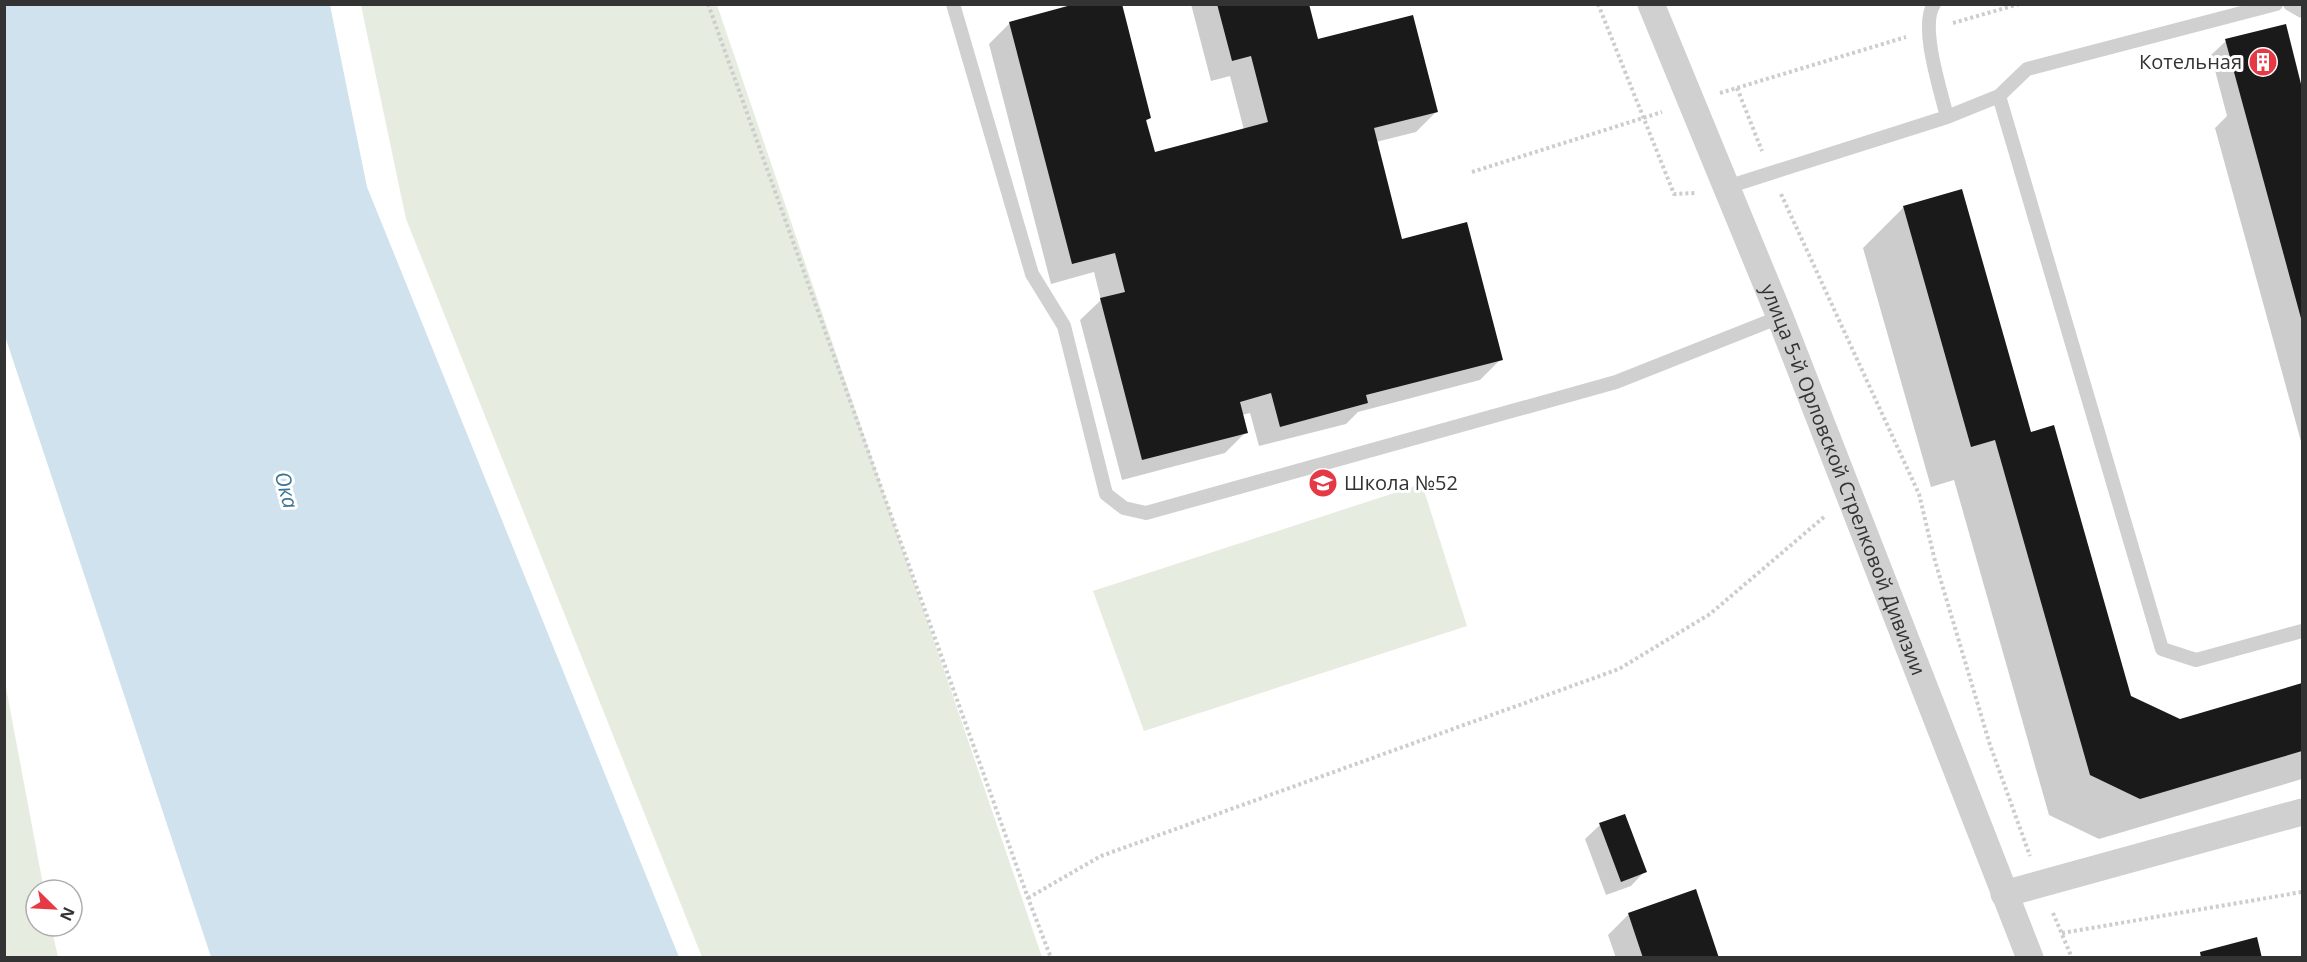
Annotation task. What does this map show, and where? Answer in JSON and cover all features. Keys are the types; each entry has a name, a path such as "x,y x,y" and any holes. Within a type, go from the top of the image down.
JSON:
{"street":[{"name":"улица 5-й Орловской Стрелковой Дивизии","path":"1651,4 1780,317 2030,957"},
{"path":"2004,894 2302,812"}],"lane":[{"path":"953,4 1032,274 1064,326 1106,494 1124,508 1146,513 1616,382 1780,317"},
{"path":"1934,4 1931,9 1928,31 1947,117"},
{"path":"1726,187 1947,117 1999,96 2027,69 2276,4"},
{"path":"2290,4 2302,11"},
{"path":"1999,96 2162,650 2196,660 2302,631"}],"path":[{"path":"708,4 1051,957"},
{"path":"1472,172 1691,102 2019,4"},
{"path":"1737,88 1771,173 1919,494 1935,561 1990,745 2040,884 2072,957"},
{"path":"1028,898 1101,856 1619,669 1710,614 1827,514"},
{"path":"2062,933 2302,892"}],"shaded area":[{"path":"361,5 717,5 1042,957 702,957 406,219"},
{"path":"1422,484 1467,626 1144,731 1093,591"},
{"path":"4,677 42,878 24,878 24,938 54,938 58,957 5,957"}],"water":[{"name":"Ока","path":"4,5 330,5 367,187 679,957 211,957 5,336"}],"building":[{"path":"1075,4 1122,4 1151,118 1146,120 1155,152 1268,122 1251,56 1232,61 1217,4 1309,4 1318,39 1413,15 1438,112 1374,128 1402,239 1467,222 1503,360 1366,395 1368,403 1280,427 1271,393 1240,402 1248,433 1142,460 1100,298 1125,292 1115,253 1072,264 1009,22"},
{"path":"2286,24 2302,88 2302,322 2225,39"},
{"path":"1962,189 2031,432 2054,425 2131,696 2180,719 2302,683 2302,751 2140,799 2090,775 1995,440 1971,447 1903,206"},
{"path":"1625,814 1647,872 1621,882 1599,823"},
{"path":"1696,889 1719,958 1643,958 1628,913"},
{"path":"2257,937 2262,958 2201,958 2200,952"}],"place":[{"name":"Котельная","path":"2263,62"},
{"name":"Школа №52","path":"1323,483"}]}
